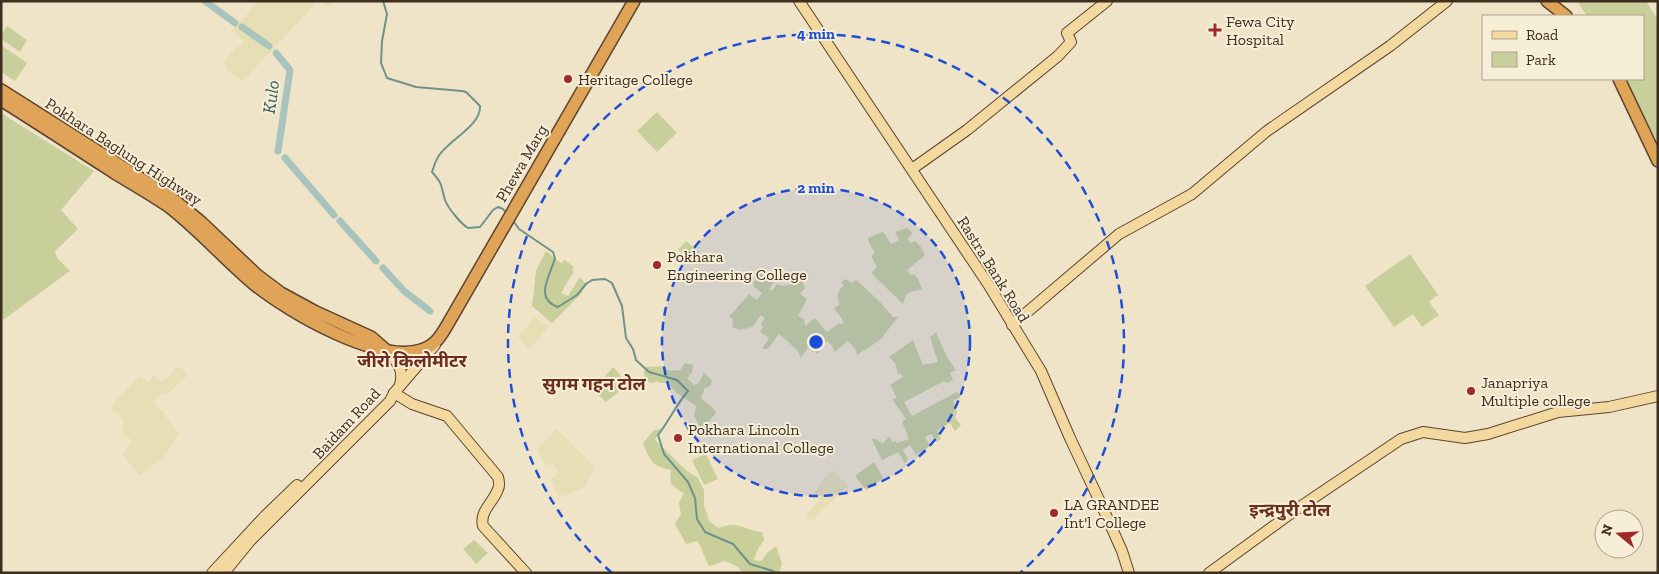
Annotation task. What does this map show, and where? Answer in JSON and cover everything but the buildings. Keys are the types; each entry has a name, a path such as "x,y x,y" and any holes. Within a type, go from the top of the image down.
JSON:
{"highway":[{"name":"Phewa Marg","path":"437,342 634,1"},
{"path":"1547,1 1565,15"},
{"path":"1619,80 1658,161"},
{"name":"Pokhara Baglung Highway","path":"1,90 173,199 201,222 258,275 281,293 314,312 371,337 388,351"},
{"name":"Pokhara Baglung Highway","path":"1,100 168,207 254,284 280,303 300,315 366,346 388,351"},
{"path":"388,351 404,353 418,351 437,342"}],"main road":[{"name":"Rastra Bank Road","path":"799,1 988,284 1041,371 1122,551 1129,573"},
{"path":"912,169 968,130 1058,56 1071,42 1067,33 1107,1"},
{"path":"1012,325 1119,234 1192,194 1266,131 1390,46 1447,1"},
{"path":"397,389 437,342"},
{"path":"388,351 402,371 397,389"},
{"path":"397,389 412,404 447,416 498,477 499,489 484,512 481,521 483,526 526,573"},
{"name":"Baidam Road","path":"212,573 265,516 313,470 384,396 397,389"},
{"name":"Baidam Road","path":"224,573 250,541 383,407 397,389"},
{"path":"1209,573 1297,509 1401,439 1423,432 1465,438 1488,434 1558,412 1609,407 1658,396"}],"shaded area":[{"path":"259,1 333,1 328,6 317,2 243,81 226,69 227,66 224,61 237,46 239,47 244,42 233,29"},
{"path":"535,317 549,327 529,349 518,337"},
{"path":"175,368 181,368 188,375 166,395 162,393 154,403 166,415 179,434 163,459 148,468 140,476 123,455 132,441 122,431 123,422 119,414 113,412 112,405 139,377 149,382 154,374 162,381 170,376"},
{"path":"556,429 595,467 584,488 566,497 564,494 558,496 551,480 559,472 551,463 545,466 538,449"},
{"path":"833,470 848,486 811,521 805,515 820,500 813,493"}],"green space":[{"path":"1577,1 1646,1 1658,20 1658,143 1626,80 1644,80 1644,15 1586,15"},
{"path":"7,26 27,40 20,52 1,39 1,35"},
{"path":"1,45 27,63 15,81 1,72"},
{"path":"657,112 677,133 657,152 637,131"},
{"path":"1,113 94,171 61,210 78,229 55,251 57,258 70,271 3,320 1,315"},
{"path":"907,228 913,233 907,239 911,243 915,241 925,255 907,270 918,279 922,290 909,293 903,304 871,273 877,267 871,256 875,253 868,238 882,232 891,244 899,240 895,232"},
{"path":"686,241 701,254 694,263 678,250"},
{"path":"546,251 561,263 565,260 574,267 572,270 574,271 561,293 568,296 580,277 586,284 580,295 552,323 532,306 536,271"},
{"path":"1410,254 1438,295 1429,302 1439,315 1422,327 1413,314 1394,327 1365,286"},
{"path":"761,273 774,282 769,289 772,291 777,284 784,286 802,281 805,288 800,294 807,299 798,316 804,319 805,326 815,318 827,332 839,323 844,322 834,308 840,304 838,294 844,285 841,282 845,279 852,283 856,280 893,317 898,317 880,340 857,355 856,350 848,341 835,352 827,341 818,354 808,348 801,358 797,350 779,334 768,349 762,349 769,338 760,332 763,327 761,323 765,318 761,315 752,327 740,330 732,327 733,319 729,317 749,294 757,300 762,293 754,287 753,283"},
{"path":"936,332 947,357 956,370 950,373 953,380 947,383 944,381 904,402 912,416 957,392 961,397 953,400 957,412 955,418 961,425 955,431 950,423 937,430 941,439 937,442 931,434 925,437 930,446 916,455 910,445 903,450 908,459 905,463 898,452 882,460 871,438 878,440 882,444 890,436 892,442 896,441 897,443 909,439 902,422 906,419 892,399 897,398 890,385 903,377 901,374 898,374 895,363 889,357 913,340 923,365 938,362 930,337"},
{"path":"685,363 693,365 692,373 687,378 694,385 699,383 704,373 712,380 711,385 707,388 705,387 701,398 716,413 701,430 694,415 696,406 677,393 668,383 647,382 644,374 644,367 664,366 669,371 680,370"},
{"path":"613,367 628,384 606,402 593,390"},
{"path":"662,428 655,440 687,471 698,478 704,490 704,505 709,521 718,528 736,525 762,532 764,540 754,560 761,561 776,546 782,563 779,573 743,573 738,567 725,561 709,566 697,541 686,544 675,524 681,514 679,503 684,493 672,484 670,479 671,470 660,467 652,462 643,443 653,431"},
{"path":"706,454 718,479 704,485 692,460"},
{"path":"874,462 883,478 866,490 855,476"},
{"path":"474,540 488,553 476,564 463,549"}],"waterway":[{"name":"Kulo","path":"205,1 235,23"},
{"path":"383,1 387,14 382,41 381,63 387,78 416,87 466,92 480,106 479,113 471,126 445,148 436,160 432,172 440,182 445,200 458,219 468,228 480,227 493,210 498,207 507,214"},
{"name":"Kulo","path":"242,27 269,46"},
{"name":"Kulo","path":"276,53 290,70 278,151"},
{"name":"Kulo","path":"285,158 334,215"},
{"path":"512,219 519,229 553,252 555,258 545,292 546,298 551,303 558,307 577,295 592,280 605,279 612,283 622,306 626,338 633,349 636,360 649,372 677,380 688,391 658,435 664,454 688,482 695,498 697,519 705,532 733,544 750,564 775,573"},
{"name":"Kulo","path":"340,221 376,261"},
{"name":"Kulo","path":"383,268 404,291 430,311"}],"place":[{"name":"Fewa City Hospital","path":"1215,30"},
{"name":"Heritage College","path":"568,79"},
{"name":"Pokhara Engineering College","path":"657,265"},
{"name":"Janapriya Multiple college","path":"1471,391"},
{"name":"Pokhara Lincoln International College","path":"678,438"},
{"name":"LA GRANDEE Int'l College","path":"1054,513"}],"district":[{"name":"जीरो किलोमीटर","path":"412,361"},
{"name":"सुगम गहन टोल","path":"594,384"},
{"name":"इन्द्रपुरी टोल","path":"1290,510"}]}
